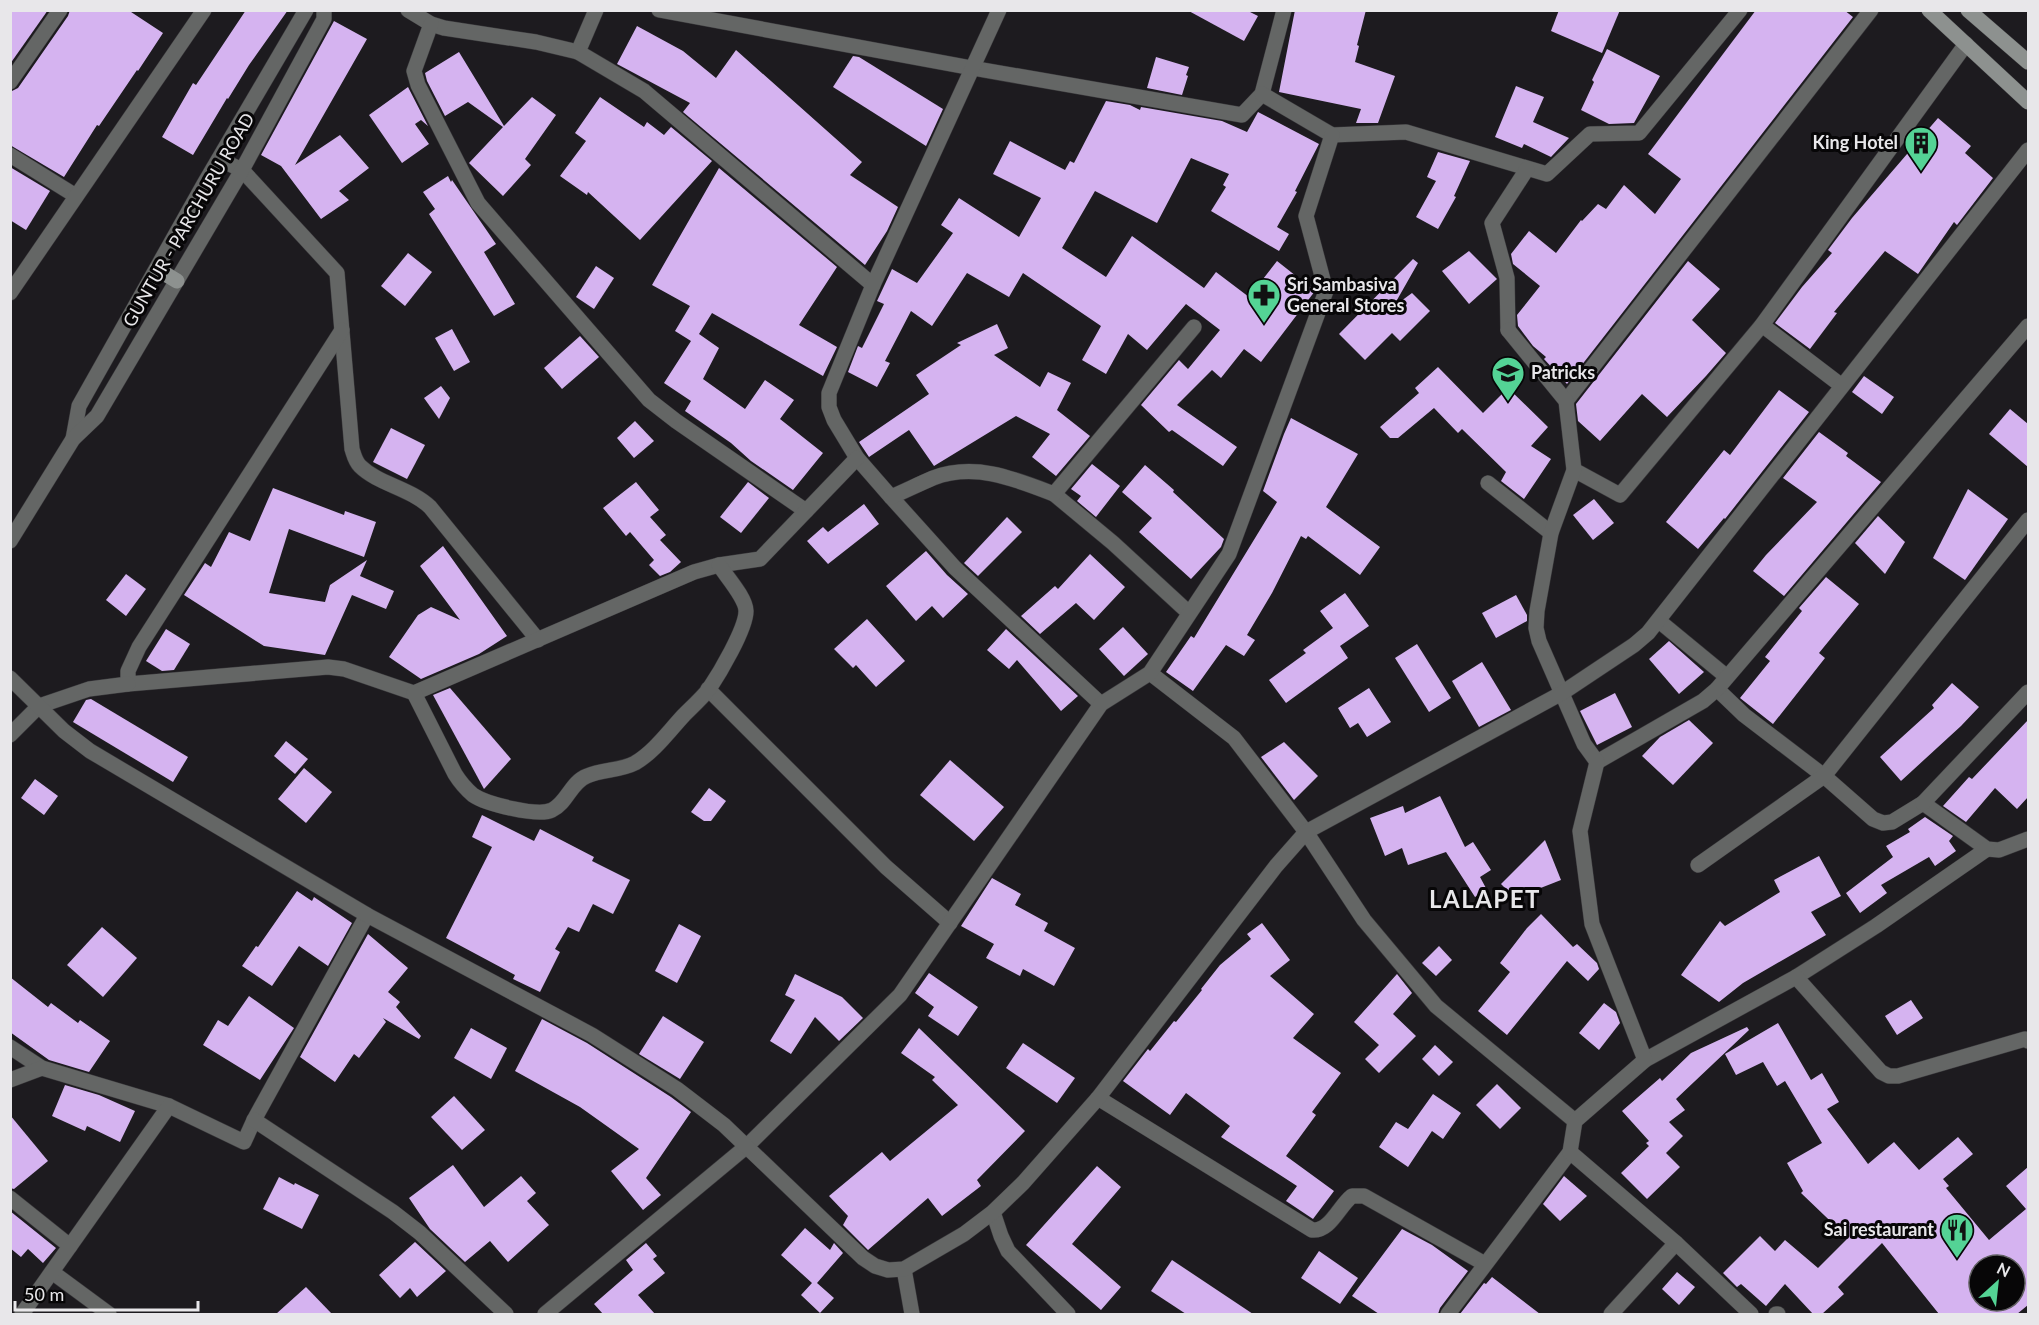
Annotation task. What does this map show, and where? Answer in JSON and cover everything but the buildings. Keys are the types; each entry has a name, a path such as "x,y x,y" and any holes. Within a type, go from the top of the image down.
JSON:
{"main road":[{"path":"1929,10 2028,102"},
{"path":"1968,10 2028,62"},
{"path":"157,269 177,280"}],"street":[{"path":"10,82 60,10"},
{"path":"10,293 204,10"},
{"name":"GUNTUR - PARCHURU ROAD","path":"73,439 79,406 306,10"},
{"path":"408,10 431,24 444,28 536,42 578,52 644,91 873,285"},
{"path":"578,52 596,10"},
{"path":"659,10 1242,115 1262,94 1284,10"},
{"path":"999,10 873,285 829,393 829,406 834,420 857,458 955,568 1101,705"},
{"path":"1262,94 1332,135 1406,132 1547,174 1590,134 1639,133 1740,10"},
{"path":"1566,401 1871,10"},
{"name":"GUNTUR - PARCHURU ROAD","path":"10,541 73,439 97,416 242,170 320,14"},
{"path":"431,24 414,71 418,85 478,203 649,400 806,511"},
{"path":"1574,470 1620,495 1762,325 1966,44"},
{"path":"545,1314 747,1146 900,995 1101,705 1150,673 1229,554 1326,291 1306,216 1332,135"},
{"path":"10,678 64,731 90,751 367,915 592,1035 677,1089 724,1125 863,1258 874,1266 888,1270 904,1269 964,1234 993,1212 1023,1183 1098,1098 1276,866 1306,832 1562,693 1634,645 1659,621 2028,150"},
{"path":"10,155 76,196"},
{"path":"219,159 242,170 337,273 352,449 355,460 360,467 415,495 430,507 537,640"},
{"path":"1527,169 1492,223 1507,278 1508,330 1566,401 1574,470 1551,533 1536,628 1539,641 1584,744 1597,762"},
{"path":"1762,325 1842,386"},
{"path":"1645,1060 1592,924 1580,831 1597,762 1703,701 1722,683 2028,326"},
{"path":"1054,494 1194,327"},
{"path":"128,684 128,671 139,647 342,330"},
{"path":"10,735 39,706 89,689 128,684 328,667 344,669 414,693 694,572 719,565 760,559 857,458"},
{"path":"891,497 935,477 960,472 987,472 1054,494 1113,543 1190,613"},
{"path":"1488,483 1551,533"},
{"path":"1698,865 1824,776 2028,523"},
{"path":"414,693 455,774 473,795 486,801 536,813 550,811 560,805 575,785 586,776 624,768 637,762 708,689 738,637 746,609 742,599 719,565"},
{"path":"1659,621 1722,683 1767,734 1824,776 1873,819 1883,823 1892,822 1923,803 2028,692"},
{"path":"1150,673 1234,738 1306,832 1364,920 1436,1006 1575,1121"},
{"path":"708,689 885,867 950,923"},
{"path":"1923,803 1987,849 1999,850 2028,839"},
{"path":"1448,1314 1570,1152 1575,1121 1645,1060 1796,977 1876,926 1987,849"},
{"path":"10,1047 42,1068 169,1106 244,1142 367,915"},
{"path":"1796,977 1881,1072 1889,1076 1898,1076 2028,1041"},
{"path":"10,1080 42,1068"},
{"path":"1098,1098 1312,1230 1324,1227 1352,1196 1364,1196 1485,1264"},
{"path":"22,1314 169,1106"},
{"path":"254,1120 393,1212 420,1233 506,1314"},
{"path":"1570,1152 1676,1243 1751,1314"},
{"path":"10,1198 70,1246"},
{"path":"993,1212 1008,1251 1061,1312"},
{"path":"1611,1314 1676,1243"},
{"path":"904,1269 912,1314"},
{"path":"52,1272 109,1314"}],"place":[{"name":"King Hotel","path":"1921,172"},
{"name":"Sri Sambasiva General Stores","path":"1264,324"},
{"name":"Patricks","path":"1508,402"},
{"name":"Sai restaurant","path":"1957,1259"}],"district":[{"name":"LALAPET","path":"1485,900"}]}
